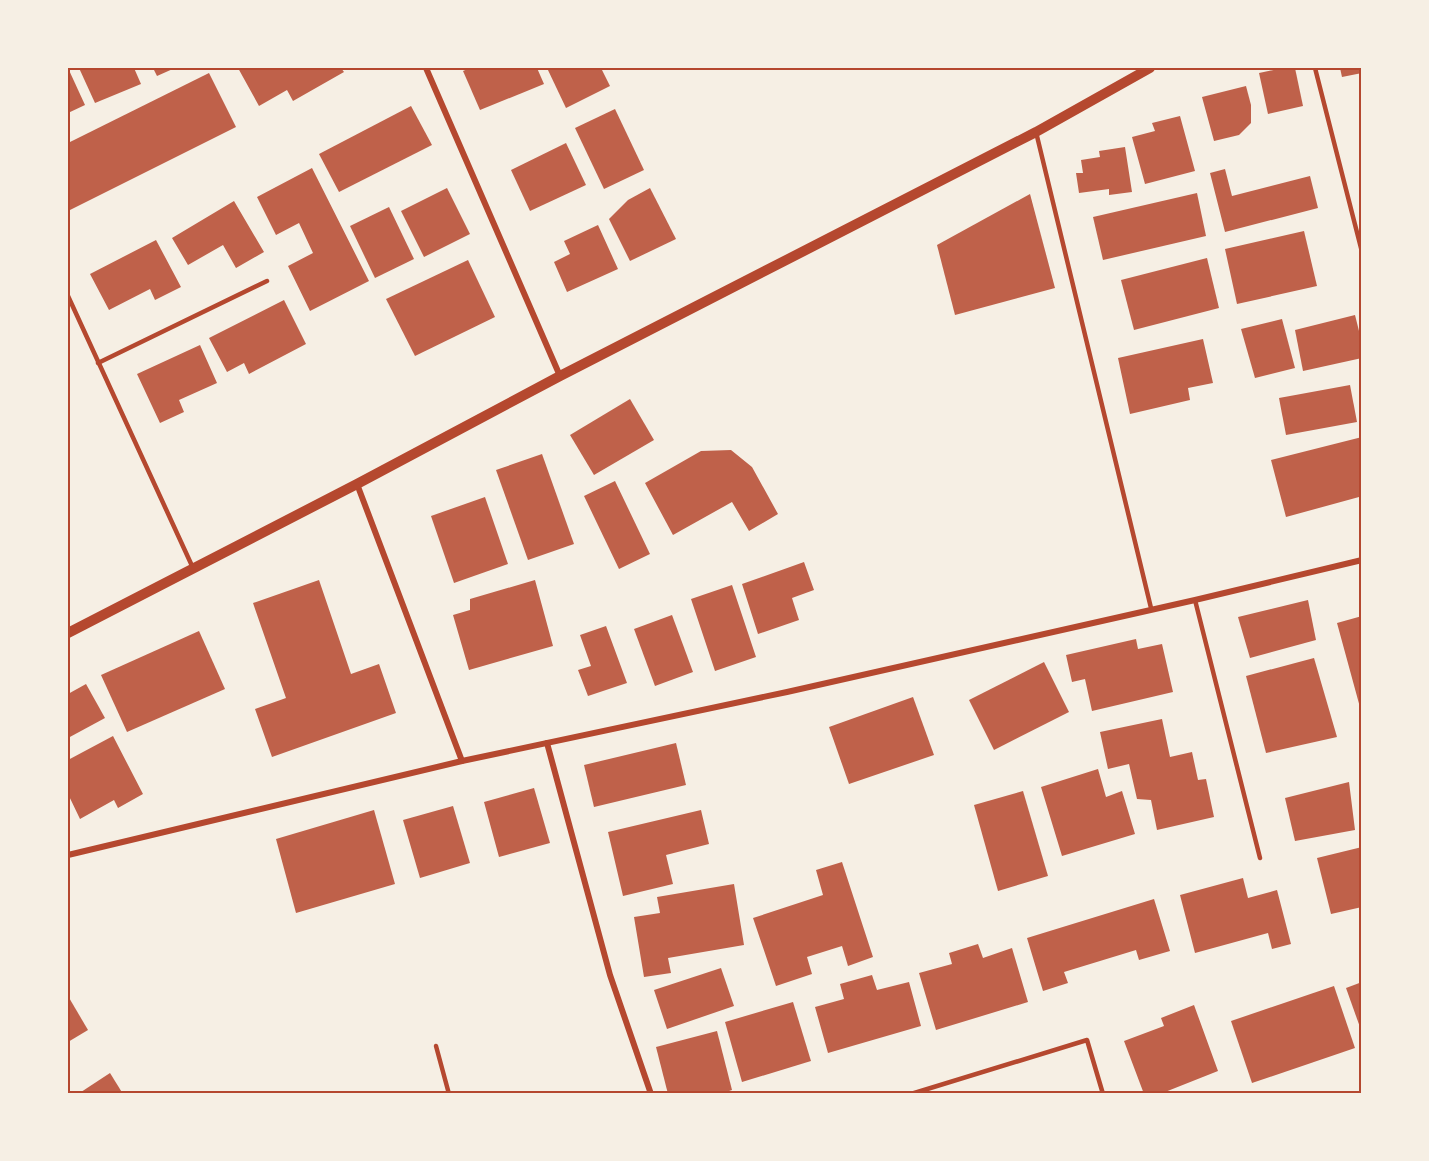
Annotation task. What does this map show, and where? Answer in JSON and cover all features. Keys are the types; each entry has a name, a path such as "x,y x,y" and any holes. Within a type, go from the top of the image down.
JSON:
{"street":[{"path":"426,68 560,376"},
{"path":"68,633 560,376 1036,132 1150,68"},
{"path":"357,484 462,761"},
{"path":"68,855 462,761 787,692 1362,560"},
{"path":"547,743 610,975 651,1094"}],"lane":[{"path":"1315,68 1362,252"},
{"path":"1036,132 1151,608"},
{"path":"98,363 267,281"},
{"path":"68,296 193,567"},
{"path":"1195,600 1260,858"},
{"path":"911,1094 1087,1040 1104,1094"},
{"path":"436,1046 449,1094"}],"building":[{"path":"68,68 85,105 68,113"},
{"path":"79,68 134,68 141,84 95,103"},
{"path":"153,68 175,68 157,76"},
{"path":"238,68 341,68 344,72 293,101 287,90 259,106"},
{"path":"470,68 537,68 544,84 480,110 463,71"},
{"path":"547,68 601,68 610,86 566,108"},
{"path":"1295,68 1303,106 1268,114 1259,73"},
{"path":"1340,68 1362,68 1362,73 1342,77"},
{"path":"209,73 236,127 68,211 68,143"},
{"path":"1246,86 1251,105 1251,123 1239,135 1214,141 1202,97"},
{"path":"411,106 432,145 339,192 319,154"},
{"path":"615,109 644,170 604,189 575,128"},
{"path":"1180,116 1195,171 1145,184 1132,137 1155,131 1152,123"},
{"path":"566,143 586,185 530,211 511,170"},
{"path":"1125,147 1132,192 1109,195 1109,189 1079,193 1076,173 1083,173 1081,160 1100,157 1099,151"},
{"path":"312,168 369,281 310,311 288,266 313,253 299,223 276,235 257,197"},
{"path":"1225,169 1232,196 1310,176 1318,208 1225,232 1210,173"},
{"path":"447,188 470,234 424,257 401,211"},
{"path":"650,188 676,239 630,261 609,219 628,200"},
{"path":"1197,193 1206,236 1103,260 1093,217"},
{"path":"1030,194 1055,288 955,315 937,245"},
{"path":"234,201 264,252 236,268 223,245 188,265 172,238"},
{"path":"389,207 414,259 375,278 350,226"},
{"path":"598,225 618,269 567,292 554,262 570,254 564,241"},
{"path":"1304,231 1317,286 1237,304 1225,249"},
{"path":"156,240 181,287 155,300 150,289 109,310 90,274"},
{"path":"1207,258 1219,308 1134,330 1121,280"},
{"path":"468,260 495,317 415,356 386,299"},
{"path":"284,300 306,344 249,374 244,363 227,372 209,338"},
{"path":"1355,315 1362,343 1362,358 1303,371 1295,330"},
{"path":"1282,319 1295,368 1255,378 1241,329"},
{"path":"1203,339 1213,383 1188,388 1190,400 1130,414 1118,358"},
{"path":"200,345 217,383 179,400 184,412 160,423 137,374"},
{"path":"1350,385 1357,422 1286,435 1279,398"},
{"path":"630,399 654,440 594,475 570,435"},
{"path":"1362,437 1362,504 1359,497 1286,517 1271,460"},
{"path":"731,450 752,467 778,514 749,531 732,502 673,535 645,483 701,451"},
{"path":"542,454 574,544 528,560 496,470"},
{"path":"615,481 650,554 619,569 584,496"},
{"path":"485,497 508,564 454,583 431,516"},
{"path":"804,562 814,590 792,598 799,620 758,634 742,584"},
{"path":"319,580 351,674 379,664 396,713 272,757 255,709 286,698 253,603"},
{"path":"535,580 553,646 469,670 453,615 470,610 470,599"},
{"path":"732,585 756,657 715,671 691,599"},
{"path":"1308,600 1316,640 1250,658 1238,617"},
{"path":"672,615 693,672 655,686 634,629"},
{"path":"1362,616 1362,711 1361,711 1337,623"},
{"path":"606,626 627,683 588,696 578,670 591,666 580,635"},
{"path":"199,631 225,689 127,732 101,675"},
{"path":"1136,639 1138,649 1162,644 1173,692 1092,711 1085,679 1072,682 1066,655"},
{"path":"1314,658 1337,737 1266,753 1246,676"},
{"path":"1044,662 1069,712 994,750 969,700"},
{"path":"86,684 105,718 68,738 68,694"},
{"path":"913,697 934,755 849,784 829,727"},
{"path":"1162,719 1170,757 1192,752 1198,780 1206,779 1214,817 1157,830 1151,800 1137,799 1129,764 1108,769 1100,732"},
{"path":"113,736 143,794 118,808 114,800 80,819 68,794 68,760"},
{"path":"676,743 686,785 594,807 584,765"},
{"path":"1098,769 1106,797 1122,791 1135,834 1062,856 1041,787"},
{"path":"1349,782 1355,830 1295,841 1285,798"},
{"path":"534,788 550,843 499,857 484,802"},
{"path":"1023,791 1048,876 998,891 974,805"},
{"path":"453,806 470,863 420,878 403,820"},
{"path":"374,810 395,884 296,913 276,839"},
{"path":"701,810 709,844 666,855 673,884 623,896 608,832"},
{"path":"1362,847 1362,907 1331,914 1317,858"},
{"path":"842,862 873,957 848,966 842,946 807,957 812,974 776,986 753,918 823,895 816,870"},
{"path":"1243,878 1248,898 1277,890 1291,944 1272,949 1268,933 1195,953 1180,895"},
{"path":"734,884 744,945 668,958 671,973 644,977 634,917 660,913 657,897"},
{"path":"1154,899 1170,951 1139,960 1136,950 1064,972 1068,983 1043,991 1027,938"},
{"path":"978,944 983,958 1012,948 1028,1002 936,1030 919,973 952,964 949,953"},
{"path":"721,968 734,1006 667,1029 654,990"},
{"path":"872,975 877,990 909,982 921,1026 828,1053 815,1007 844,999 840,984"},
{"path":"1362,982 1362,1030 1361,1030 1346,988"},
{"path":"1334,986 1355,1048 1252,1083 1231,1021"},
{"path":"68,996 88,1030 68,1042"},
{"path":"793,1002 811,1061 742,1082 725,1022"},
{"path":"1194,1005 1218,1071 1160,1094 1144,1094 1124,1041 1164,1026 1161,1018"},
{"path":"717,1031 732,1090 720,1094 668,1094 656,1047"},
{"path":"110,1073 123,1094 78,1094"}]}
